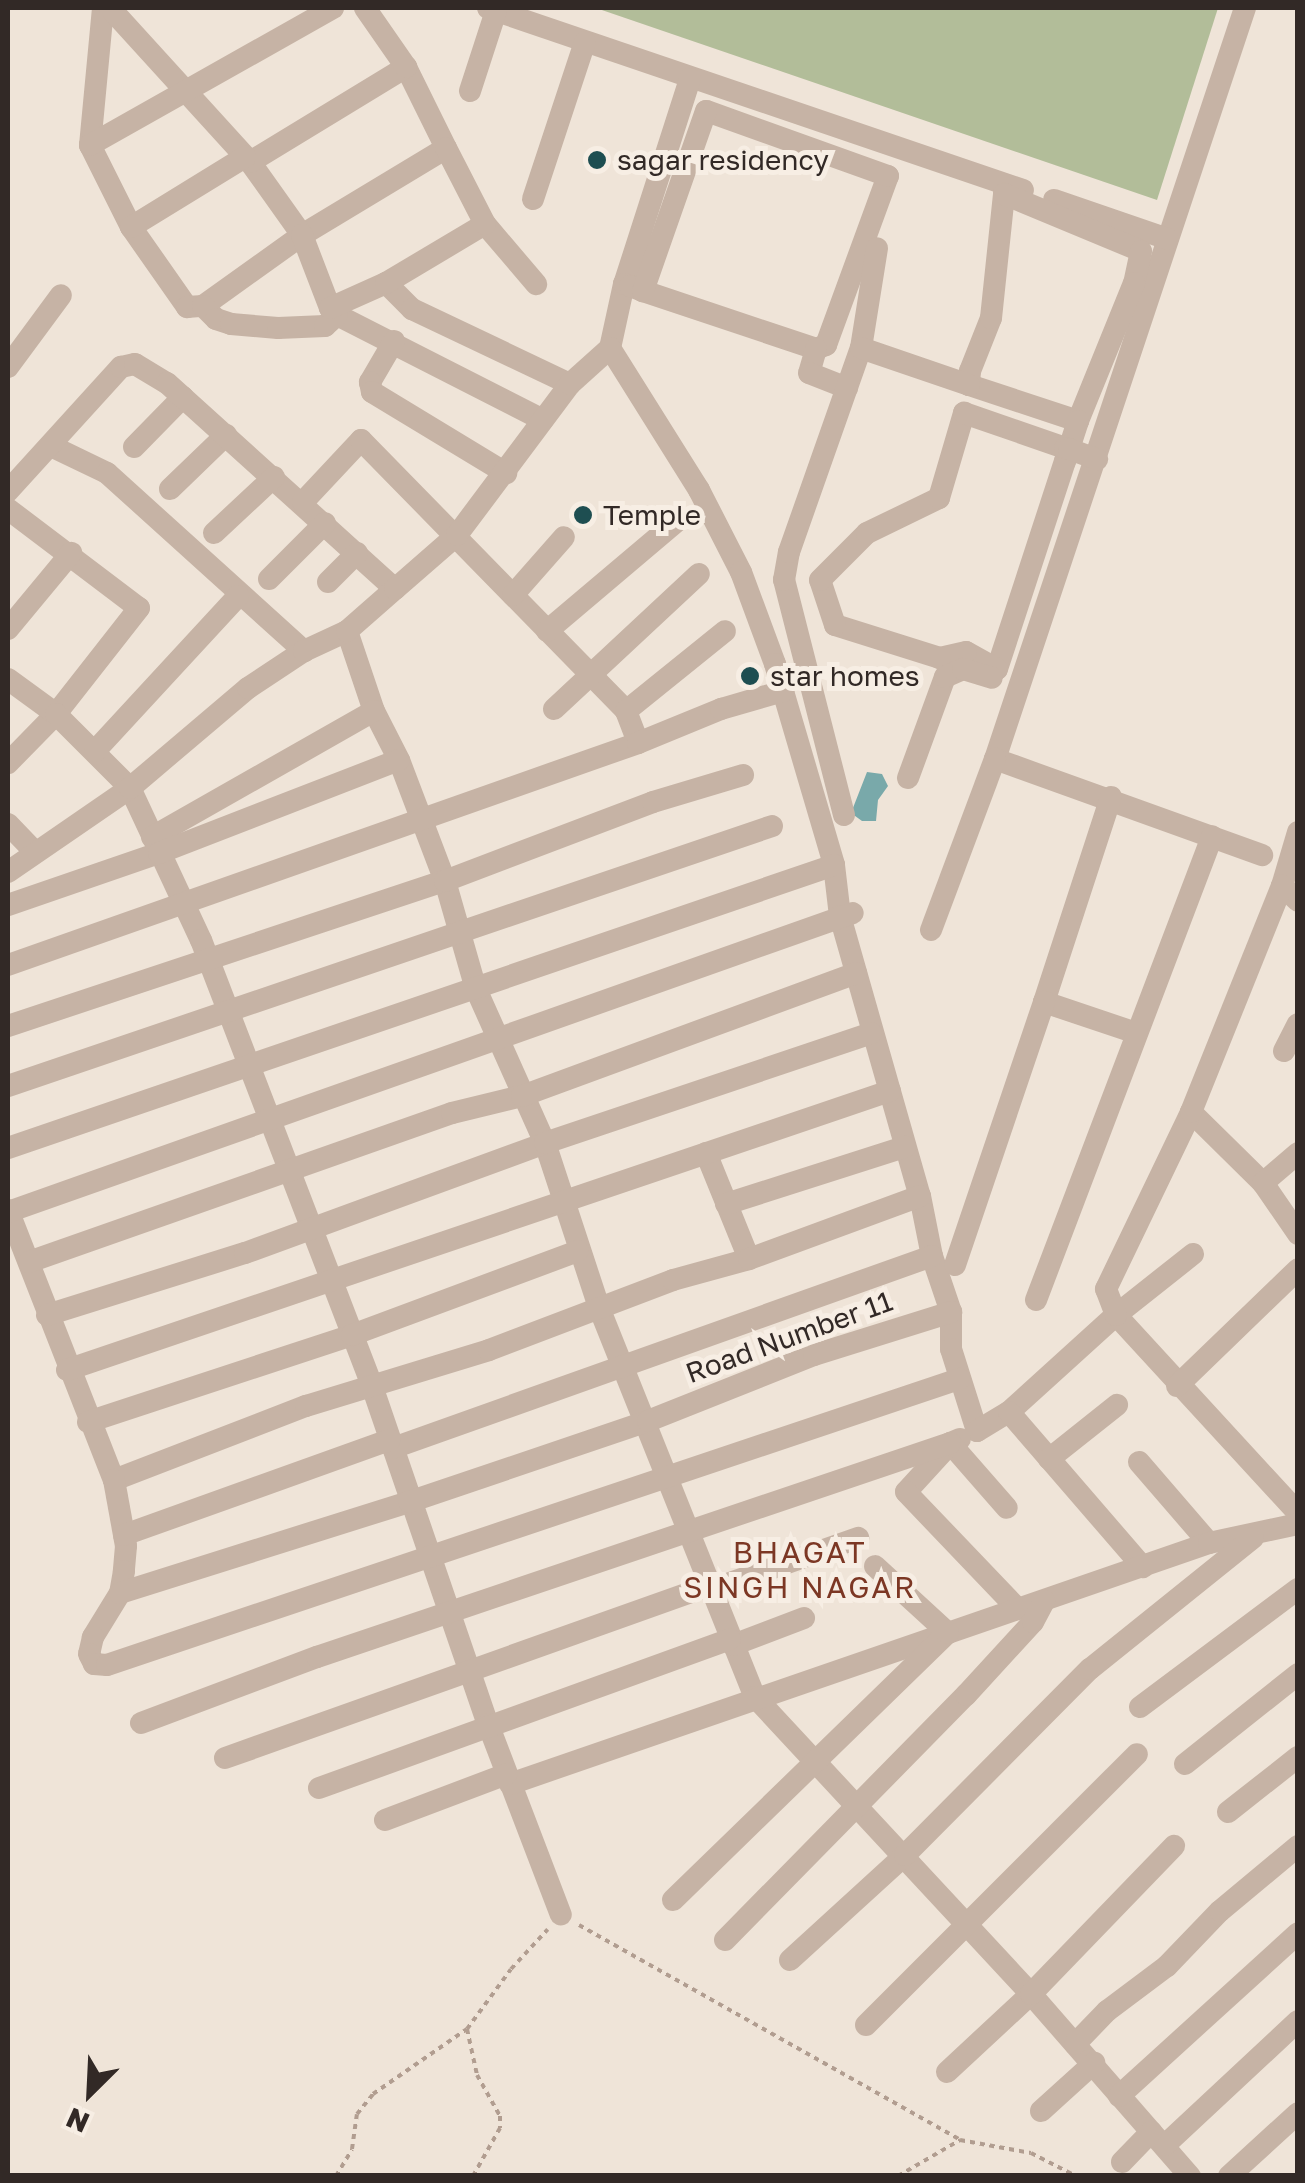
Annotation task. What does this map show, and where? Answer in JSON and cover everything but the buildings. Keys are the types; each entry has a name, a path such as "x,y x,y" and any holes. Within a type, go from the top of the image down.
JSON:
{"street":[{"path":"107,8 186,88 248,160 302,235 334,311 543,420"},
{"path":"107,8 90,145 131,227 187,307 203,306 302,235 446,148"},
{"path":"90,145 333,8"},
{"path":"365,8 406,67 485,224 536,284"},
{"path":"931,930 995,759 1245,8"},
{"path":"470,91 492,9 1168,239"},
{"path":"533,200 585,42"},
{"path":"131,227 406,67"},
{"path":"633,287 690,79"},
{"path":"8,872 130,788 248,688 304,651 347,630 457,535 570,384 610,348 633,287 702,114 712,110 888,176 826,345 816,350 633,287"},
{"path":"844,815 784,580 801,512 861,348 870,270 907,151"},
{"path":"969,385 970,371 991,318 1004,194 1141,250 1134,283 1078,420 1069,449 997,669 966,652 940,658 836,625 820,580 867,533 939,498 964,412 1069,449 1097,459"},
{"path":"203,306 216,319 231,324 325,326 334,311 485,224"},
{"path":"386,283 412,308 570,384"},
{"path":"8,367 61,295"},
{"path":"394,342 370,382 372,392 506,473"},
{"path":"610,348 699,490 741,572 783,691 834,865 871,1032 951,1312 951,1348 977,1431"},
{"path":"861,348 1078,420"},
{"path":"816,350 809,373 846,388"},
{"path":"8,492 121,368 129,364 144,367 274,476 395,589"},
{"path":"134,447 183,397"},
{"path":"170,489 226,435"},
{"path":"303,502 360,440 626,711 638,742"},
{"path":"51,446 108,473 238,596 304,651"},
{"path":"214,534 274,476"},
{"path":"8,509 139,608 56,714 8,763"},
{"path":"269,579 325,523"},
{"path":"547,631 675,523"},
{"path":"513,594 564,537"},
{"path":"8,630 71,553"},
{"path":"328,582 356,553"},
{"path":"554,709 699,574"},
{"path":"95,751 238,596"},
{"path":"347,630 374,711 399,760 445,881 476,988 545,1143 600,1310 626,1365 755,1697 905,1854 1094,2063 1190,2176"},
{"path":"626,711 725,630"},
{"path":"908,778 945,677 952,671 963,669 1019,688"},
{"path":"8,678 56,714 130,788 209,958 372,1386 488,1724 561,1915"},
{"path":"8,965 638,742 721,709 783,691"},
{"path":"156,845 374,711"},
{"path":"995,759 1262,855"},
{"path":"8,904 156,845 399,760"},
{"path":"8,1026 445,881 653,802 743,775"},
{"path":"955,1265 1111,798"},
{"path":"8,824 36,852"},
{"path":"8,1086 772,826"},
{"path":"1298,832 1290,894 1106,1289 1116,1315 1298,1514"},
{"path":"1036,1300 1212,836"},
{"path":"8,1148 834,865"},
{"path":"846,915 8,1211 67,1370 114,1480 124,1535 120,1593 93,1637 89,1654 94,1664 108,1665 959,1379"},
{"path":"28,1262 452,1114 522,1096 856,972"},
{"path":"1044,1002 1136,1032"},
{"path":"1284,1050 1298,1024"},
{"path":"47,1315 312,1229 545,1143 871,1032"},
{"path":"67,1370 890,1091"},
{"path":"1190,1112 1263,1183 1294,1220"},
{"path":"726,1204 905,1147"},
{"path":"706,1153 749,1259"},
{"path":"1263,1183 1298,1153"},
{"path":"114,1480 306,1406 600,1310 673,1280 749,1259 920,1196"},
{"path":"88,1422 352,1335 578,1251"},
{"path":"140,1723 950,1444 1008,1412 1116,1315 1192,1254"},
{"path":"124,1535 626,1365 932,1256"},
{"path":"1178,1386 1298,1269"},
{"name":"Road Number 11","path":"120,1593 409,1502 648,1420 814,1355 951,1312"},
{"path":"1049,1459 1117,1405"},
{"path":"1008,1412 1143,1567"},
{"path":"950,1444 1006,1508"},
{"path":"950,1444 906,1492 1018,1609"},
{"path":"1138,1462 1210,1544"},
{"path":"384,1820 1210,1544 1298,1524"},
{"path":"790,1960 905,1854 1090,1669 1256,1536"},
{"path":"225,1758 858,1538"},
{"path":"875,1566 948,1633"},
{"path":"1140,1707 1298,1589"},
{"path":"725,1940 858,1807 1033,1622 1044,1601"},
{"path":"319,1788 488,1724 804,1618"},
{"path":"674,1900 948,1633"},
{"path":"1185,1764 1298,1674"},
{"path":"866,2025 1137,1754"},
{"path":"1228,1812 1298,1757"},
{"path":"948,2072 1032,1994 1174,1846"},
{"path":"1075,2044 1298,1846"},
{"path":"1119,2096 1298,1933"},
{"path":"1122,2162 1158,2139 1298,2021"},
{"path":"1042,2111 1094,2063"},
{"path":"1229,2176 1298,2113"}],"path":[{"path":"336,2176 352,2149 357,2114 373,2094 468,2029 511,1969 561,1915 960,2140 1030,2153 1076,2176"},
{"path":"468,2029 477,2074 500,2116 500,2128 472,2176"},
{"path":"898,2176 960,2140"}],"green space":[{"path":"596,8 1218,8 1157,200"}],"water":[{"path":"867,772 882,774 888,786 878,800 876,821 862,821 851,813"}],"place":[{"name":"sagar residency","path":"597,160"},
{"name":"Temple","path":"583,515"},
{"name":"star homes","path":"750,676"}],"district":[{"name":"BHAGAT SINGH NAGAR","path":"800,1569"}]}
